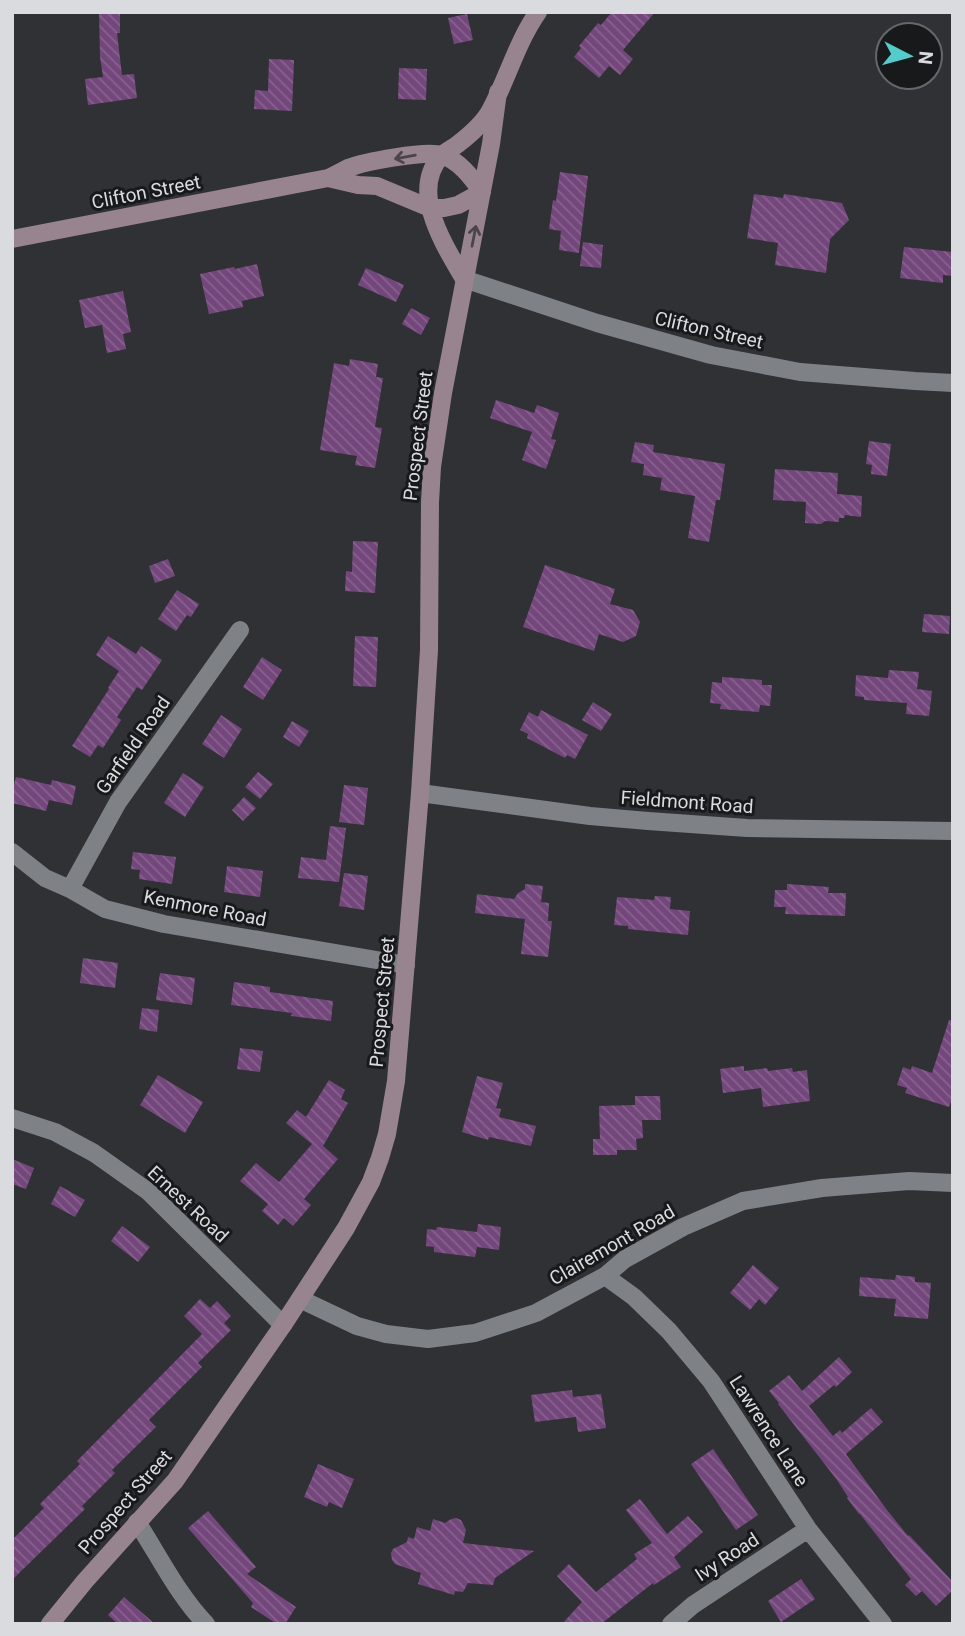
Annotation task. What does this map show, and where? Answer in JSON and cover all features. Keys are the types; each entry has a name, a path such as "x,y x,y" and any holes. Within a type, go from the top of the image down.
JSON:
{"street":[{"name":"Prospect Street","path":"464,279 440,236 430,208 430,180 442,155 473,131 492,108 526,30 538,12"},
{"name":"Prospect Street","path":"50,1624 183,1470 283,1325 360,1204 380,1158 396,1081 420,793 430,637 429,539 432,467 498,92"},
{"name":"Clifton Street","path":"12,239 328,178 350,167 368,163 411,155 442,155"},
{"path":"430,208 457,205 482,192 463,170 442,155"},
{"name":"Clifton Street","path":"328,178 377,186 430,208"},
{"name":"Clifton Street","path":"464,279 597,323 711,355 800,372 953,383"},
{"name":"Garfield Road","path":"70,889 118,802 240,630"},
{"name":"Fieldmont Road","path":"420,793 590,816 660,822 747,828 953,831"},
{"name":"Kenmore Road","path":"12,852 45,878 105,909 164,924 406,965"},
{"name":"Ernest Road","path":"12,1118 55,1132 94,1153 149,1192 283,1325"},
{"name":"Clairemont Road","path":"300,1299 357,1326 386,1334 428,1339 475,1333 536,1313 605,1276 625,1259 683,1227 743,1201 822,1188 909,1181 953,1183"},
{"name":"Lawrence Lane","path":"605,1276 634,1297 669,1331 711,1381 808,1529 883,1624"},
{"path":"137,1522 180,1590 206,1624"},
{"name":"Ivy Road","path":"671,1624 693,1605 808,1529"}],"building":[{"path":"99,12 120,12 120,33 117,33 122,75 134,74 137,98 88,105 85,79 103,77"},
{"path":"612,12 655,12 623,50 633,59 620,75 609,66 599,78 574,57 581,48 579,46 598,23 601,25"},
{"path":"467,14 473,40 454,44 448,18"},
{"path":"269,59 294,60 292,111 254,109 255,90 268,91"},
{"path":"399,68 427,69 426,100 398,99"},
{"path":"560,172 588,176 579,253 559,250 561,231 549,229"},
{"path":"754,194 783,198 784,194 842,203 849,220 830,239 826,273 775,265 778,243 747,238"},
{"path":"583,242 603,245 601,268 580,266"},
{"path":"904,247 953,252 953,276 943,275 943,283 900,278"},
{"path":"257,264 264,296 242,301 243,307 209,314 200,274"},
{"path":"366,268 404,285 396,302 358,285"},
{"path":"123,291 131,332 123,334 126,349 107,353 102,325 85,328 79,300"},
{"path":"411,308 430,318 421,335 402,324"},
{"path":"350,359 378,364 376,377 383,378 375,427 382,428 375,468 355,465 357,456 320,450 334,363 349,366"},
{"path":"496,400 534,413 537,405 559,413 551,439 556,440 546,469 522,460 532,432 490,418"},
{"path":"869,441 891,444 887,476 871,474 872,465 866,464"},
{"path":"635,442 654,445 653,452 725,464 720,500 716,500 709,542 688,538 695,496 660,490 662,478 643,475 644,464 631,462"},
{"path":"775,469 838,473 837,494 862,496 861,517 845,515 844,518 839,518 839,522 805,523 806,502 773,500"},
{"path":"353,541 378,542 375,593 345,591 346,571 352,572"},
{"path":"168,559 175,576 155,583 149,566"},
{"path":"545,565 615,589 610,604 633,610 640,622 636,636 623,642 599,634 594,651 523,627"},
{"path":"177,590 199,604 191,617 187,615 176,631 158,619"},
{"path":"924,614 950,616 949,634 922,632"},
{"path":"108,636 136,654 141,646 162,660 142,690 137,687 117,717 121,720 103,748 98,745 90,757 72,746 119,671 96,655"},
{"path":"355,636 378,637 376,687 353,686"},
{"path":"262,657 282,670 263,700 243,687"},
{"path":"889,670 919,672 917,689 932,691 929,716 906,714 907,703 864,700 864,697 855,696 856,675 888,678"},
{"path":"722,677 762,680 762,685 772,685 770,706 760,705 759,712 720,709 721,704 710,703 712,682 722,683"},
{"path":"593,702 612,714 601,731 582,720"},
{"path":"541,710 588,735 575,759 567,755 565,758 527,738 528,734 520,730 529,712 538,717"},
{"path":"221,715 242,729 224,758 202,744"},
{"path":"292,721 309,731 299,747 283,737"},
{"path":"258,772 273,784 260,799 245,787"},
{"path":"183,773 204,787 185,817 164,803"},
{"path":"16,777 51,785 52,780 76,786 72,805 49,800 46,811 12,803"},
{"path":"344,785 368,788 364,825 339,822"},
{"path":"244,797 256,808 243,821 232,810"},
{"path":"330,826 346,828 339,882 298,878 301,857 326,860"},
{"path":"133,852 176,857 172,884 139,879 140,870 131,869"},
{"path":"227,866 263,871 260,897 224,892"},
{"path":"344,873 368,876 364,910 339,906"},
{"path":"525,884 543,886 541,902 549,903 548,921 552,921 548,957 521,954 525,919 475,913 477,894 514,899 525,889"},
{"path":"787,884 829,887 828,893 846,893 845,916 785,914 786,907 774,907 775,890 787,890"},
{"path":"655,896 671,897 670,909 690,911 688,935 614,925 617,897 654,900"},
{"path":"83,958 118,963 115,988 80,983"},
{"path":"160,973 195,978 192,1005 156,1000"},
{"path":"234,982 270,987 270,992 333,1001 331,1021 231,1005"},
{"path":"142,1008 159,1010 157,1032 139,1029"},
{"path":"949,1020 953,1020 953,1096 949,1107 905,1093 907,1088 897,1085 903,1067 911,1070 912,1066 932,1073"},
{"path":"240,1048 263,1051 260,1072 237,1069"},
{"path":"744,1066 744,1071 767,1068 768,1071 792,1068 793,1072 807,1070 810,1101 763,1107 761,1088 723,1093 720,1069"},
{"path":"158,1075 203,1102 185,1133 140,1105"},
{"path":"477,1076 503,1083 496,1108 501,1109 499,1117 536,1126 531,1146 489,1137 488,1140 462,1132"},
{"path":"329,1080 345,1090 341,1099 348,1103 323,1146 338,1159 304,1199 311,1205 293,1226 284,1218 278,1225 262,1211 268,1204 240,1181 256,1163 279,1182 312,1144 286,1123 297,1110 306,1117"},
{"path":"635,1096 660,1096 661,1120 642,1120 643,1138 636,1139 637,1150 617,1150 617,1155 593,1155 593,1139 600,1139 599,1106 635,1105"},
{"path":"12,1159 34,1168 26,1189 12,1184"},
{"path":"60,1186 85,1200 75,1217 51,1204"},
{"path":"478,1224 501,1227 499,1250 477,1247 475,1257 434,1252 434,1247 426,1246 427,1229 436,1230 437,1227 477,1232"},
{"path":"122,1226 150,1247 138,1262 111,1241"},
{"path":"753,1265 779,1288 765,1305 759,1299 750,1310 730,1293"},
{"path":"896,1275 915,1277 915,1282 931,1283 928,1319 894,1316 896,1299 859,1296 860,1277 895,1280"},
{"path":"200,1299 210,1308 217,1301 231,1316 224,1323 231,1330 198,1363 202,1367 149,1420 156,1427 112,1470 115,1473 82,1506 85,1509 12,1580 12,1540 44,1508 40,1504 80,1464 77,1461 202,1334 184,1316"},
{"path":"839,1357 852,1372 809,1406 833,1436 840,1430 842,1433 871,1408 883,1422 846,1454 908,1536 953,1582 953,1590 936,1606 922,1591 916,1596 905,1585 911,1579 859,1514 837,1480 769,1391 789,1375 802,1391"},
{"path":"572,1390 573,1397 601,1394 606,1428 578,1432 576,1417 535,1422 531,1395"},
{"path":"713,1449 758,1515 736,1530 691,1464"},
{"path":"318,1464 354,1479 342,1508 329,1502 327,1507 304,1497"},
{"path":"640,1499 667,1534 688,1516 703,1532 674,1557 681,1567 654,1585 653,1583 601,1624 562,1624 582,1602 557,1576 569,1564 596,1592 637,1559 634,1554 652,1543 626,1510"},
{"path":"208,1511 256,1567 247,1574 296,1607 285,1624 277,1624 251,1607 253,1603 188,1528"},
{"path":"456,1518 461,1520 466,1530 463,1543 534,1551 495,1578 493,1585 468,1583 463,1592 455,1591 454,1595 418,1584 421,1573 395,1564 392,1560 393,1549 407,1542 408,1537 414,1539 417,1527 430,1531 433,1519 445,1523"},
{"path":"801,1579 815,1599 781,1622 768,1601"},
{"path":"124,1597 155,1624 118,1624 108,1615"}]}
